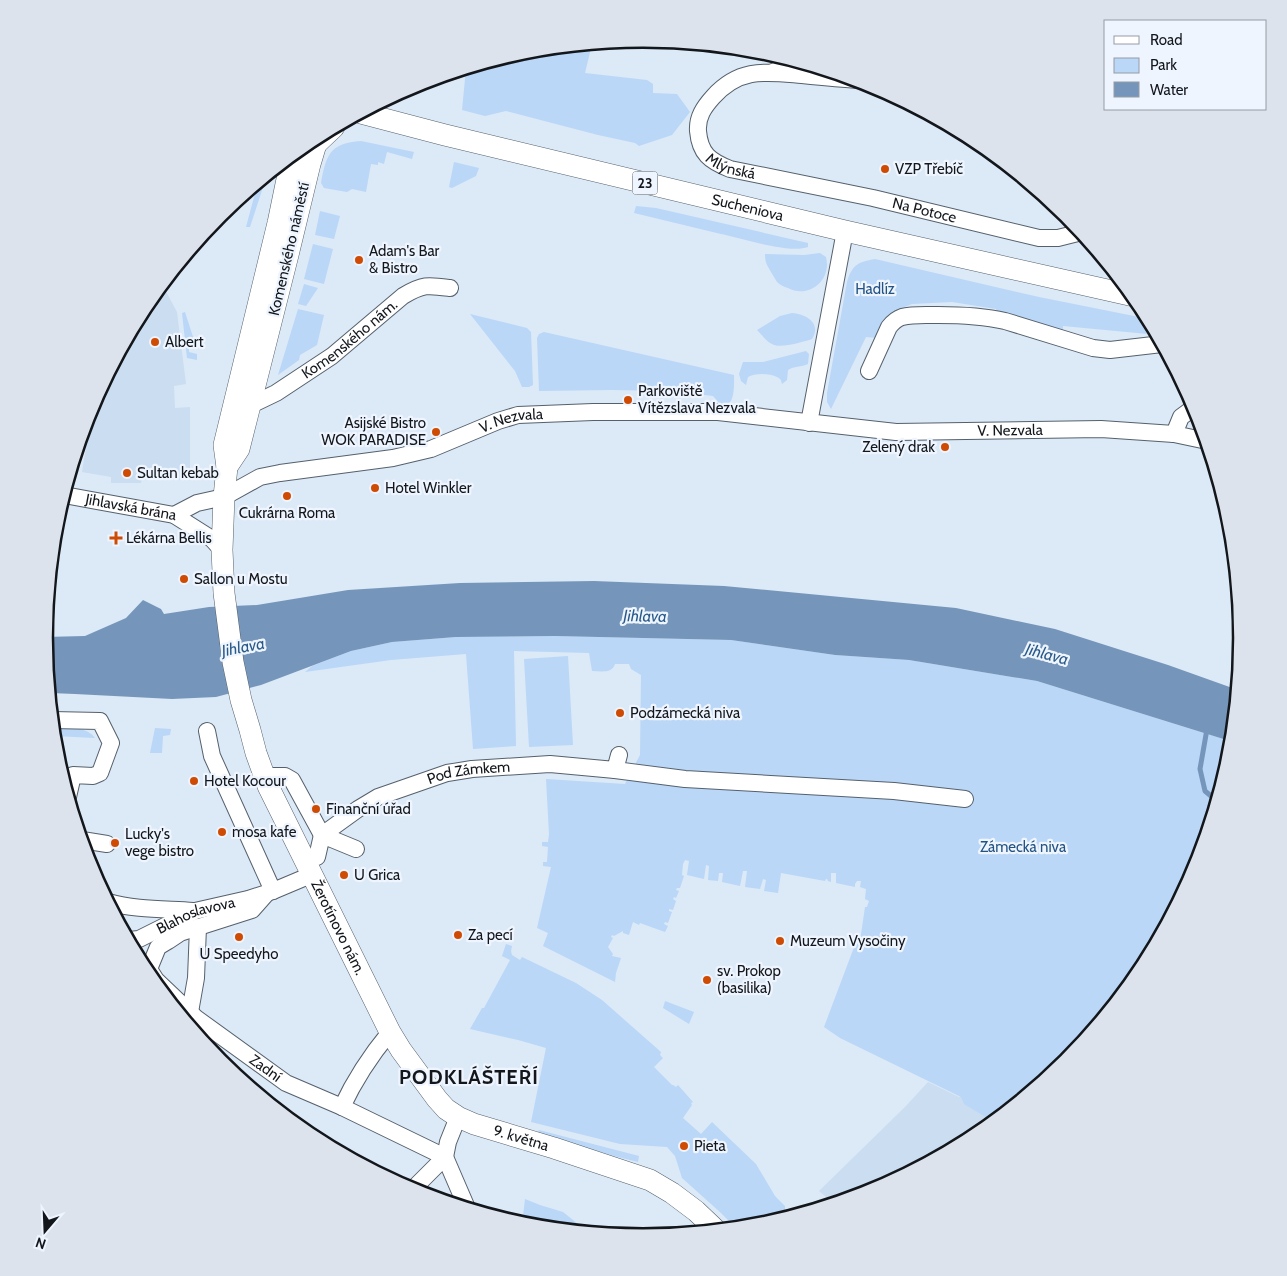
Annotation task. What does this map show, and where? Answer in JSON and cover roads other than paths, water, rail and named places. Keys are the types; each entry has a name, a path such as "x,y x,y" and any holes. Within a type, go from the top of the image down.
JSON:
{"main road":[{"name":"Sucheniova","path":"369,115 455,138 845,231 1122,293"},
{"name":"Komenského náměstí","path":"251,405 314,148"},
{"path":"222,550 227,467 224,445 290,166"},
{"path":"227,467 240,449 251,405"},
{"name":"Žerotínovo nám.","path":"222,550 225,598 233,662 241,700 256,753 264,776 311,864 371,994"},
{"name":"9. května","path":"371,994 390,1032 410,1063 436,1099 446,1109 474,1124 650,1180 672,1193 709,1224"}],"street":[{"path":"773,72 786,66"},
{"name":"Mlýnská","path":"767,177 730,169 715,163 707,156 702,149 698,132 698,120 705,105 730,81 743,76 773,72 826,77"},
{"name":"Na Potoce","path":"767,177 873,198 1039,238 1058,238 1074,234"},
{"path":"809,423 845,231"},
{"name":"Komenského nám.","path":"251,405 276,393 332,356 403,296 427,285 450,288"},
{"path":"869,371 894,321 900,317 915,315 991,318 1093,348 1110,350 1156,345"},
{"path":"1174,434 1181,417 1189,411"},
{"name":"V. Nezvala","path":"224,496 260,477 393,458 431,448 518,415 593,412 718,412 896,432 1101,429 1174,434 1200,439"},
{"name":"Jihlavská brána","path":"71,495 174,515 197,503 224,496"},
{"path":"174,515 212,539 222,550"},
{"path":"59,720 100,721 112,743 100,773 93,776 73,775 71,783"},
{"path":"207,731 212,756 270,892"},
{"name":"Pod Zámkem","path":"322,835 378,796 447,773 472,769 550,764 617,762 684,779 894,791 965,799"},
{"path":"264,776 284,776 292,780 322,835"},
{"name":"Blahoslavova","path":"151,963 158,947 180,933 252,910 270,892 311,864 337,850 356,849 322,835"},
{"name":"Žerotínovo nám.","path":"311,864 322,835"},
{"path":"89,841 107,844"},
{"name":"Blahoslavova","path":"136,939 195,911 270,892"},
{"path":"117,905 138,908 195,911"},
{"path":"192,1018 198,928"},
{"name":"Zadní","path":"195,1021 286,1083 342,1107 445,1157"},
{"path":"342,1107 351,1086 373,1052 390,1032"},
{"path":"418,1184 445,1157 448,1142 458,1117"},
{"path":"445,1157 463,1200"}],"water":[{"name":"Jihlava","path":"594,581 724,586 956,608 1055,629 1232,688 1225,740 1037,681 909,660 835,655 731,640 555,636 456,637 392,642 351,651 261,685 216,697 172,699 56,693 53,637 85,636 126,618 143,600 161,609 164,614 209,607 257,605 348,590 460,583"}],"waterway":[{"path":"1207,729 1200,769 1205,791 1212,797"}],"place":[{"name":"VZP Třebíč","path":"885,169"},
{"name":"Adam's Bar & Bistro","path":"359,260"},
{"name":"Albert","path":"155,342"},
{"name":"Parkoviště Vítězslava Nezvala","path":"628,400"},
{"name":"Asijské Bistro WOK PARADISE","path":"436,432"},
{"name":"Zelený drak","path":"945,447"},
{"name":"Sultan kebab","path":"127,473"},
{"name":"Hotel Winkler","path":"375,488"},
{"name":"Cukrárna Roma","path":"287,496"},
{"name":"Lékárna Bellis","path":"116,538"},
{"name":"Sallon u Mostu","path":"184,579"},
{"name":"Podzámecká niva","path":"620,713"},
{"name":"Hotel Kocour","path":"194,781"},
{"name":"Finanční úřad","path":"316,809"},
{"name":"mosa kafe","path":"222,832"},
{"name":"Lucky's vege bistro","path":"115,843"},
{"name":"U Grica","path":"344,875"},
{"name":"Za pecí","path":"458,935"},
{"name":"U Speedyho","path":"239,937"},
{"name":"Muzeum Vysočiny","path":"780,941"},
{"name":"sv. Prokop (basilika)","path":"707,980"},
{"name":"Pieta","path":"684,1146"}],"district":[{"name":"PODKLÁŠTEŘÍ","path":"469,1077"}],"park label":[{"name":"Hadlíz","path":"875,289"},
{"name":"Zámecká niva","path":"1023,847"}]}
